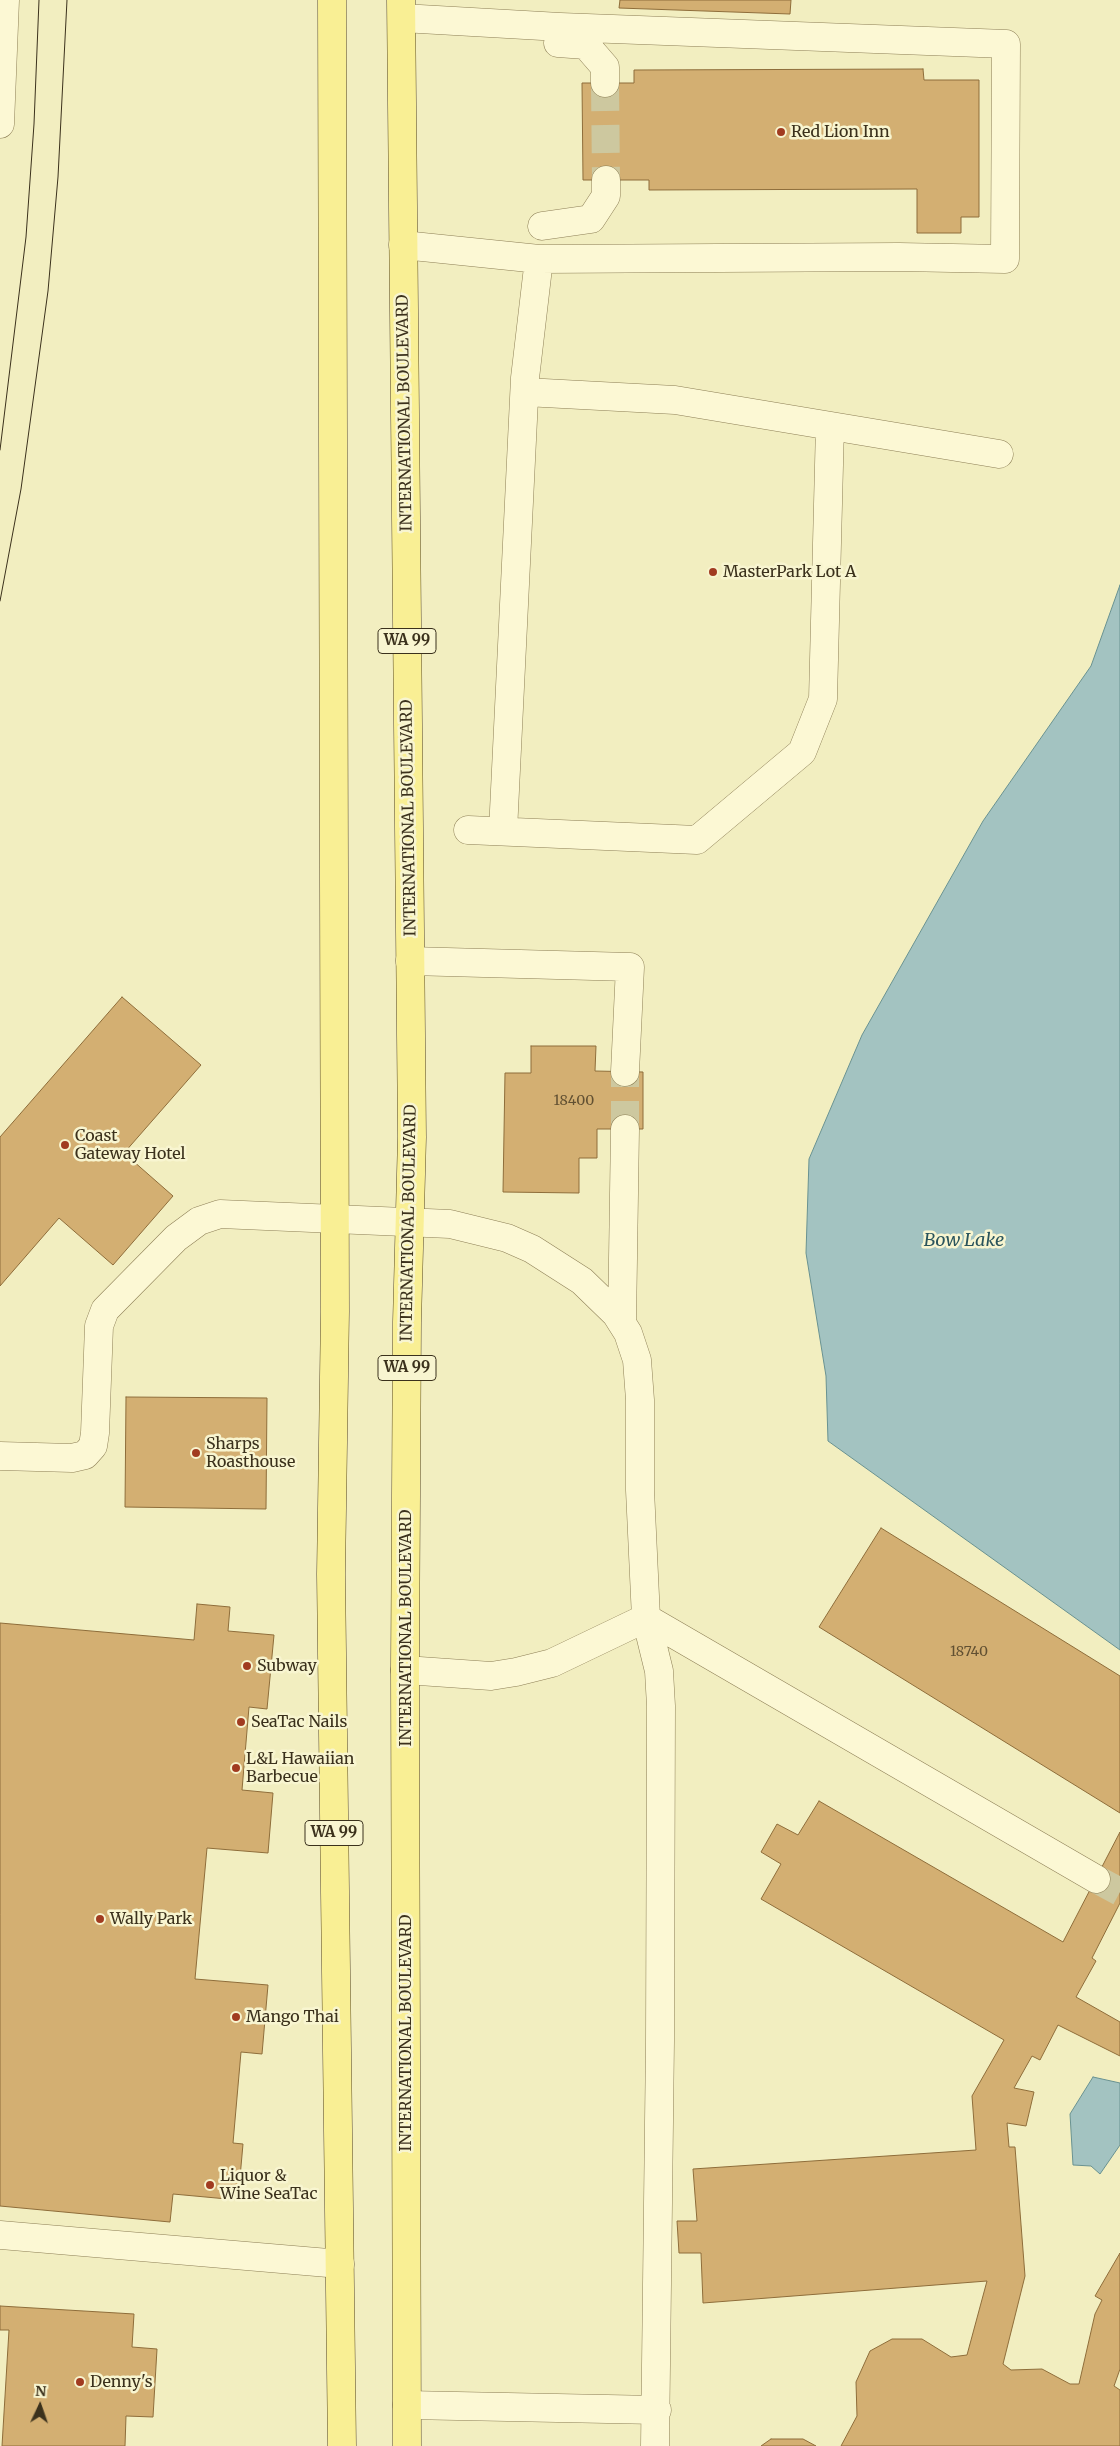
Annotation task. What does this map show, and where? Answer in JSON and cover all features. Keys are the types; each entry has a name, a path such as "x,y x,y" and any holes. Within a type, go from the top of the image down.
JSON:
{"main road":[{"name":"WA 99","path":"332,0 335,1311 331,1574 342,2446"},
{"name":"INTERNATIONAL BOULEVARD","path":"402,9 400,59 412,1137 409,1222 405,1670 407,2446"}],"street":[{"path":"0,124 5,0"},
{"path":"402,9 560,27 1006,44 1005,259 899,257 539,259 403,244"},
{"path":"558,43 586,45 605,67 605,83"},
{"path":"542,226 591,219 606,196 606,180"},
{"path":"503,831 525,392 539,259"},
{"path":"525,392 674,400 1000,454"},
{"path":"468,830 697,840 802,752 822,699 830,426"},
{"path":"410,961 630,966 625,1072"},
{"path":"622,1323 625,1129"},
{"path":"0,1456 72,1458 86,1455 93,1446 95,1433 98,1326 105,1310 183,1233 199,1221 220,1214 462,1226 507,1238 532,1249 582,1281 601,1298 622,1323 628,1333 636,1360 640,1400 640,1490 646,1618 659,1671 661,1706 657,2410 655,2446"},
{"path":"405,1670 491,1676 516,1672 552,1662 646,1618"},
{"path":"646,1618 1096,1879"},
{"path":"0,2234 340,2264"},
{"path":"407,2405 657,2410"}],"water":[{"name":"Bow Lake","path":"1120,585 1120,1650 828,1441 826,1376 806,1253 809,1159 862,1035 983,821 1091,666"},
{"path":"1093,2077 1120,2083 1120,2145 1100,2174 1091,2166 1073,2165 1070,2114"}],"building":[{"path":"620,0 791,0 790,14 619,8"},
{"name":"Red Lion Inn","path":"923,69 924,80 979,80 979,217 961,217 961,233 917,233 917,189 649,190 649,180 583,180 582,83 634,83 634,70"},
{"name":"Coast Gateway Hotel","path":"122,997 201,1065 124,1153 173,1196 113,1265 59,1218 0,1286 0,1137"},
{"path":"531,1046 596,1046 595,1071 643,1072 643,1129 597,1129 597,1158 579,1158 579,1193 503,1192 505,1073 531,1073"},
{"name":"Sharps Roasthouse","path":"126,1397 267,1398 266,1509 125,1507"},
{"path":"881,1528 1120,1676 1120,1813 819,1627"},
{"name":"Wally Park","path":"197,1604 230,1607 228,1631 274,1635 267,1709 249,1707 242,1790 273,1793 268,1853 207,1848 195,1979 268,1985 262,2054 241,2052 233,2143 243,2144 238,2200 173,2194 170,2222 0,2206 0,1623 194,1640"},
{"path":"819,1801 1063,1942 1120,1832 1120,1903 1092,1958 1096,1961 1076,1997 1120,2022 1120,2056 1058,2025 1040,2060 1032,2056 1014,2088 1034,2092 1026,2126 1007,2123 1009,2147 1015,2147 1025,2276 1003,2364 1011,2370 1042,2369 1070,2384 1079,2384 1095,2314 1102,2300 1095,2296 1120,2253 1120,2369 1114,2386 1120,2390 1120,2446 841,2446 857,2416 856,2382 870,2351 892,2339 922,2339 951,2357 967,2355 987,2281 703,2303 701,2253 679,2253 677,2221 697,2221 693,2169 976,2150 972,2096 1004,2040 761,1899 781,1864 761,1852 777,1824 798,1835"},
{"name":"Denny's","path":"0,2306 134,2314 132,2347 157,2349 153,2417 126,2416 125,2446 2,2446 9,2330 0,2330"},
{"path":"771,2439 803,2439 816,2446 761,2446"}],"tunnel":[{"path":"605,83 606,180"},
{"path":"625,1072 625,1129"},
{"path":"1096,1879 1120,1892"}],"tram line":[{"path":"0,450 26,237 34,124 39,0"},
{"path":"0,601 21,489 48,291 58,177 67,0"}],"place":[{"name":"Red Lion Inn","path":"781,132"},
{"name":"MasterPark Lot A","path":"713,572"},
{"name":"Coast Gateway Hotel","path":"65,1145"},
{"name":"Sharps Roasthouse","path":"196,1453"},
{"name":"Subway","path":"247,1666"},
{"name":"SeaTac Nails","path":"241,1722"},
{"name":"L&L Hawaiian Barbecue","path":"236,1768"},
{"name":"Wally Park","path":"100,1919"},
{"name":"Mango Thai","path":"236,2017"},
{"name":"Liquor & Wine SeaTac","path":"210,2185"},
{"name":"Denny's","path":"80,2382"}]}
